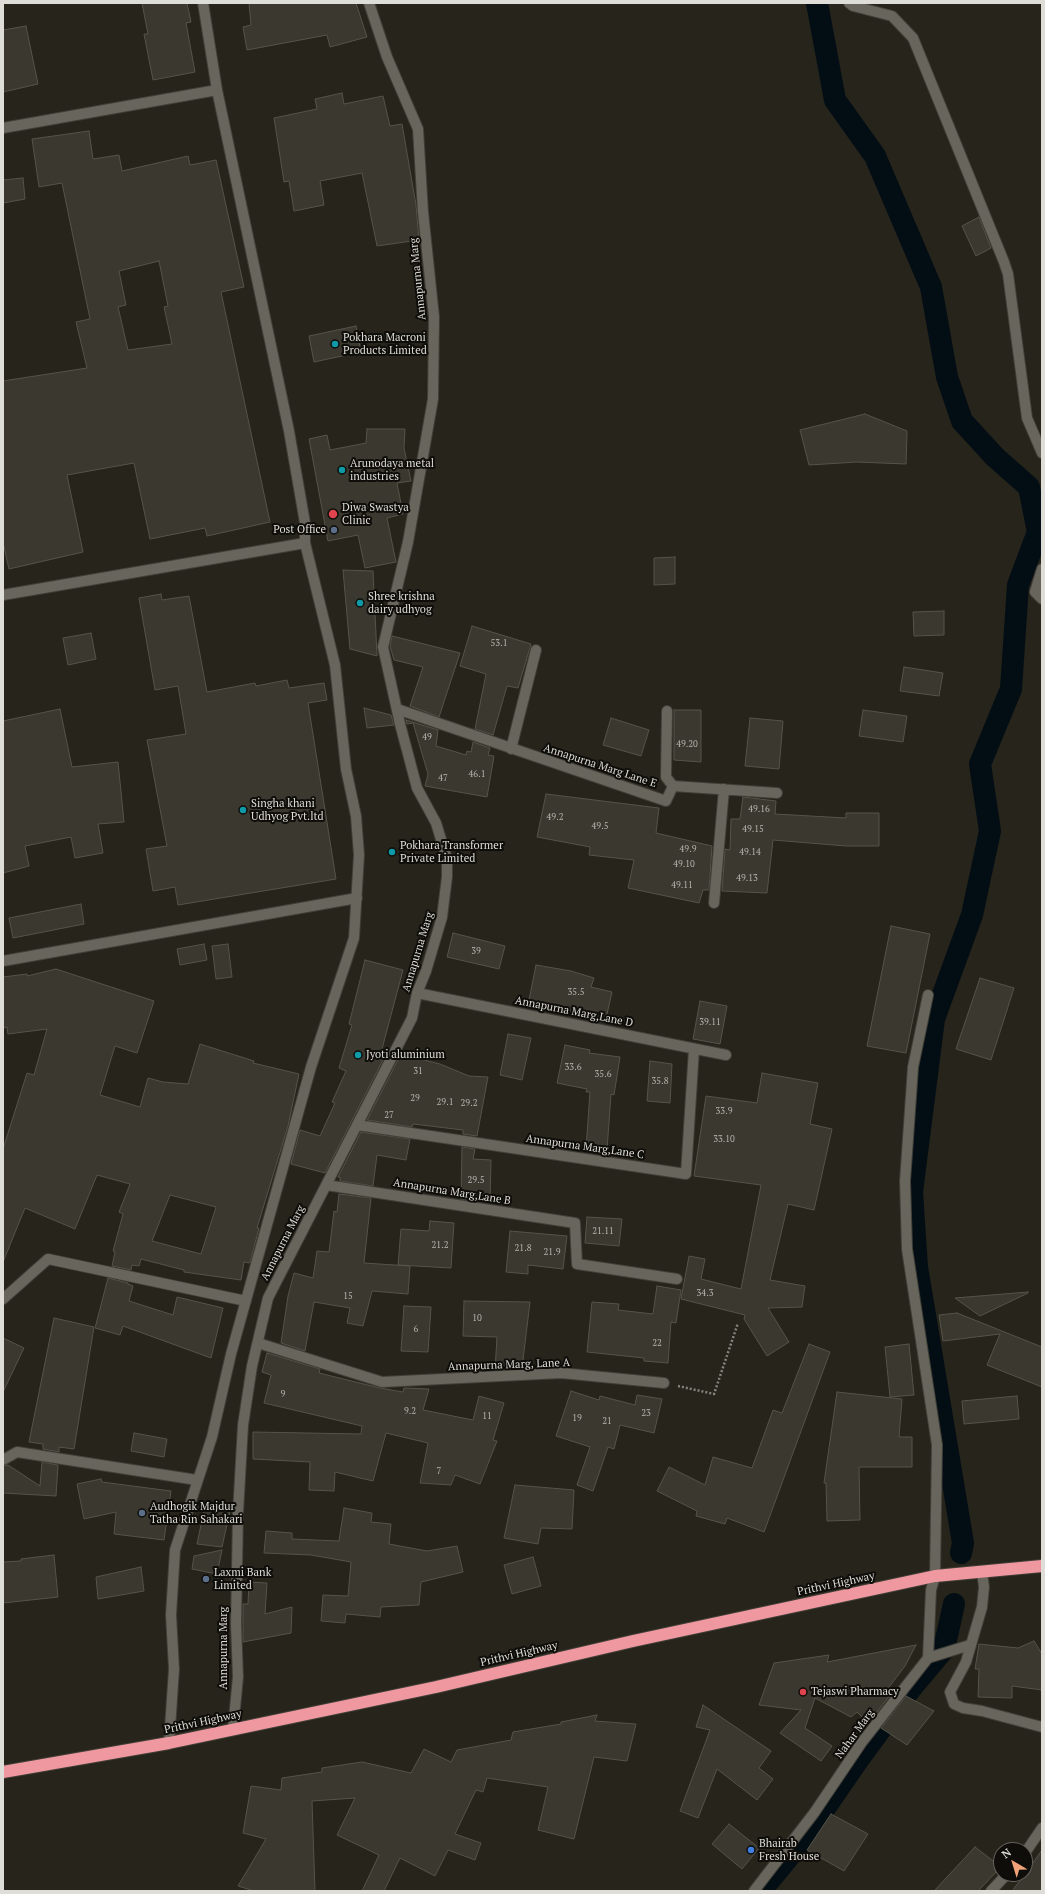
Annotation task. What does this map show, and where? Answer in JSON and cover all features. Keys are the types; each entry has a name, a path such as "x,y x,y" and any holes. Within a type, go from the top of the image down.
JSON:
{"highway":[{"name":"Prithvi Highway","path":"3,1772 169,1743 436,1687 633,1641 935,1576 1042,1566"}],"street":[{"path":"169,1743 174,1669 171,1615 175,1550 212,1437 231,1354 311,1067 354,938 359,855 356,816 346,769 335,665 305,543 306,523 289,431 217,90 203,3"},
{"name":"Annapurna Marg","path":"233,1729 238,1677 236,1624 238,1513 242,1440 246,1398 268,1298 412,1018 417,993 426,971 442,916 447,878 447,858 436,823 417,788 397,708 384,647 408,542 433,399 434,317 423,212 418,129 387,57 369,3"},
{"path":"849,3 853,6 892,16 913,38 1008,274 1027,418 1042,453"},
{"path":"3,128 217,90"},
{"path":"3,595 305,543"},
{"path":"1042,569 1035,592 1042,599"},
{"path":"511,749 536,650"},
{"name":"Annapurna Marg Lane E","path":"397,708 511,749 666,801 672,786"},
{"name":"Annapurna Marg Lane E","path":"666,711 666,777 672,786"},
{"name":"Annapurna Marg Lane E","path":"672,786 777,793"},
{"path":"714,903 724,789"},
{"path":"3,962 357,898"},
{"name":"Annapurna Marg,Lane D","path":"417,993 726,1055"},
{"path":"928,995 913,1067 905,1181 907,1250 937,1445 935,1576 931,1590 928,1658 970,1645"},
{"name":"Annapurna Marg,Lane C","path":"357,1125 686,1174 694,1049"},
{"name":"Annapurna Marg,Lane B","path":"326,1185 574,1223 577,1264 677,1279"},
{"path":"3,1299 48,1259 246,1301"},
{"name":"Annapurna Marg, Lane A","path":"258,1343 382,1382 561,1373 664,1383"},
{"path":"3,1460 17,1452 197,1480"},
{"path":"982,1572 984,1587 982,1608 966,1662 950,1692 954,1704 963,1708 982,1711 1042,1727"},
{"name":"Nahar Marg","path":"754,1891 814,1813 862,1742 928,1658"},
{"path":"1032,1842 1042,1828"},
{"path":"991,1891 999,1882"}],"path":[{"path":"664,1383 714,1394 738,1323"}],"building":[{"path":"142,3 187,3 191,22 186,23 195,72 153,80 144,34 148,34"},
{"path":"249,3 356,3 367,37 330,47 327,35 247,50 243,27 251,25"},
{"path":"26,26 38,84 3,92 3,30"},
{"path":"342,93 344,104 383,96 390,126 402,124 416,205 419,240 377,246 362,173 320,181 324,205 294,211 289,181 284,182 274,118 317,109 315,99"},
{"path":"89,131 93,159 119,155 122,171 188,156 190,165 216,160 244,287 221,292 270,522 207,536 205,528 150,539 134,463 67,475 83,552 9,569 3,542 3,381 87,368 76,322 90,319 62,183 39,187 32,139","holes":["159,261 168,306 164,307 172,344 128,350 118,307 126,305 119,271"]},
{"path":"23,178 25,199 3,203 3,180"},
{"path":"979,217 991,248 976,256 962,226"},
{"name":"Pokhara Macroni Products Limited","path":"356,326 361,352 314,362 309,336"},
{"path":"865,414 907,431 906,464 857,462 809,465 800,430"},
{"path":"367,429 405,429 404,448 411,481 397,483 403,514 387,518 396,562 365,568 358,535 328,541 309,439 327,435 330,450 366,443"},
{"path":"675,557 675,584 654,585 654,558"},
{"path":"343,570 373,571 377,656 350,649"},
{"name":"Singha khani Udhyog Pvt.ltd","path":"161,594 162,600 189,596 207,692 255,683 256,686 287,680 289,688 324,683 327,700 308,703 336,879 178,905 175,887 153,891 146,849 167,846 147,740 186,734 178,686 155,690 139,598"},
{"path":"944,611 944,635 914,636 913,612"},
{"path":"472,626 531,644 518,688 507,686 493,735 475,729 486,674 460,666"},
{"path":"91,633 96,659 68,665 63,638"},
{"path":"392,636 460,653 439,717 410,706 423,667 394,660 390,646"},
{"path":"904,667 943,673 939,696 900,691"},
{"path":"364,708 391,715 394,725 367,728"},
{"path":"60,709 72,767 118,762 124,822 98,824 103,853 75,858 71,837 25,846 29,866 3,873 3,721"},
{"path":"674,710 701,710 701,762 674,760"},
{"path":"863,710 907,716 903,742 859,736"},
{"path":"611,718 649,730 641,756 603,745"},
{"path":"750,718 783,721 779,769 745,766"},
{"path":"406,720 438,730 436,746 466,755 467,751 471,752 473,742 490,748 488,755 494,756 487,797 425,786 428,774 413,723 407,724"},
{"path":"546,794 659,808 656,833 712,846 709,890 703,890 699,903 628,888 634,860 589,855 590,847 537,837"},
{"path":"743,797 776,801 775,814 846,818 846,813 879,813 879,846 846,846 773,840 767,893 722,891 725,849 730,850 731,819 740,819"},
{"path":"81,904 84,924 13,938 9,918"},
{"path":"891,926 930,934 906,1053 867,1046"},
{"path":"453,933 505,946 499,969 447,957"},
{"path":"204,944 207,960 180,965 177,949"},
{"path":"228,944 232,977 216,979 212,946"},
{"path":"365,960 403,970 382,1049 388,1050 325,1173 291,1164 300,1130 320,1136 335,1103 332,1102 346,1071 339,1068 352,1025 349,1024"},
{"path":"536,965 571,971 594,978 591,987 612,992 605,1023 588,1019 588,1016 554,1006 554,1010 528,1005"},
{"path":"56,969 154,1001 137,1053 115,1046 100,1095 140,1107 148,1078 163,1082 188,1084 200,1044 254,1061 253,1063 299,1074 288,1126 257,1228 259,1228 250,1263 244,1262 241,1280 184,1272 184,1270 141,1259 139,1266 132,1265 131,1270 112,1266 115,1252 113,1251 123,1214 119,1212 130,1184 97,1175 75,1229 25,1208 3,1262 3,1149 27,1073 34,1075 47,1029 8,1034 7,1027 3,1028 3,977 27,974 27,976","holes":["170,1195 216,1207 201,1254 152,1241"]},
{"path":"980,978 1014,988 991,1060 956,1049"},
{"path":"700,1001 727,1006 720,1044 693,1039"},
{"path":"508,1034 531,1038 522,1080 500,1075"},
{"path":"565,1045 590,1050 589,1053 620,1057 614,1095 611,1094 607,1150 586,1149 590,1092 586,1092 587,1089 557,1083"},
{"path":"401,1054 440,1064 469,1076 488,1077 477,1136 463,1134 463,1130 413,1124 412,1127 367,1120"},
{"path":"650,1061 672,1064 670,1103 647,1101"},
{"path":"762,1073 818,1083 810,1124 832,1129 814,1210 788,1204 770,1280 805,1286 802,1307 768,1308 789,1342 767,1356 744,1319 745,1315 681,1299 689,1256 705,1259 701,1279 741,1289 761,1185 694,1176 706,1096 757,1103"},
{"path":"361,1132 410,1139 406,1160 377,1155 373,1186 340,1181 340,1177 338,1177"},
{"path":"462,1147 475,1149 473,1159 491,1160 490,1201 461,1199"},
{"path":"339,1194 371,1198 364,1263 410,1266 408,1294 372,1291 363,1326 347,1323 350,1308 314,1302 305,1351 281,1343 288,1296 294,1273 313,1278 317,1251 329,1252 334,1211 337,1212"},
{"path":"587,1217 622,1219 619,1246 585,1243"},
{"path":"430,1221 454,1223 451,1268 398,1265 401,1229 429,1231"},
{"path":"510,1231 567,1236 563,1269 528,1265 528,1274 506,1272"},
{"path":"108,1278 128,1283 133,1286 129,1301 173,1315 177,1297 223,1308 211,1358 123,1326 120,1335 95,1328"},
{"path":"657,1286 681,1290 676,1323 671,1322 668,1363 644,1361 644,1358 587,1352 592,1302 619,1304 618,1310 653,1314"},
{"path":"1028,1292 980,1316 955,1298"},
{"path":"464,1301 530,1302 522,1368 495,1370 497,1337 463,1336"},
{"path":"404,1306 431,1307 428,1352 401,1351"},
{"path":"957,1313 1042,1347 1042,1387 987,1365 1000,1334 943,1341 939,1315"},
{"path":"54,1318 94,1327 74,1449 59,1447 59,1452 43,1449 43,1444 29,1442"},
{"path":"3,1338 24,1348 3,1392"},
{"path":"809,1344 830,1352 764,1532 727,1518 725,1524 696,1516 697,1511 657,1491 669,1467 705,1485 713,1457 752,1468 773,1410 782,1413"},
{"path":"909,1344 914,1395 890,1397 885,1347"},
{"path":"267,1353 320,1369 319,1373 380,1388 403,1392 404,1388 429,1389 423,1410 473,1420 479,1396 504,1403 493,1440 497,1441 480,1484 455,1475 451,1485 420,1483 428,1443 386,1433 373,1481 335,1472 334,1491 309,1490 310,1462 253,1459 253,1432 361,1434 362,1426 264,1403 271,1375 262,1372"},
{"path":"571,1391 599,1400 600,1396 635,1405 637,1395 662,1399 654,1433 620,1425 614,1449 608,1447 593,1491 577,1485 590,1447 556,1436"},
{"path":"837,1392 902,1399 899,1437 912,1437 912,1467 859,1467 860,1520 827,1521 826,1483 824,1483"},
{"path":"1017,1396 1019,1419 964,1424 962,1401"},
{"path":"134,1433 167,1439 164,1457 131,1451"},
{"path":"42,1462 58,1465 56,1496 3,1493 3,1466 8,1465 40,1486"},
{"name":"Audhogik Majdur Tatha Rin Sahakari","path":"101,1479 102,1482 171,1491 164,1540 114,1534 116,1512 84,1519 77,1484"},
{"path":"515,1485 574,1490 572,1529 541,1528 538,1544 504,1538"},
{"path":"205,1506 230,1511 222,1547 197,1544"},
{"path":"344,1508 372,1513 371,1522 391,1524 389,1544 427,1551 457,1546 463,1572 421,1582 419,1605 381,1607 380,1617 346,1614 345,1623 321,1621 323,1595 348,1596 351,1562 311,1555 264,1553 266,1531 292,1533 292,1539 339,1541"},
{"path":"222,1550 217,1574 192,1569 194,1556"},
{"path":"54,1555 58,1597 3,1603 3,1562 21,1561 21,1559"},
{"path":"533,1557 541,1586 512,1594 504,1565"},
{"path":"141,1567 144,1591 98,1599 96,1577"},
{"path":"249,1582 267,1583 265,1614 292,1607 291,1633 243,1642 243,1604 248,1604"},
{"path":"1034,1641 1042,1654 1042,1690 1012,1686 1012,1698 978,1697 979,1669 975,1669 979,1644 1018,1648"},
{"path":"916,1645 905,1666 889,1687 894,1690 870,1721 866,1718 865,1720 857,1712 851,1717 815,1698 805,1728 832,1746 821,1761 780,1733 801,1710 759,1705 774,1663 829,1655 827,1662"},
{"path":"906,1696 934,1711 907,1745 881,1728"},
{"path":"703,1705 771,1751 759,1768 773,1779 757,1800 717,1769 698,1818 680,1811 710,1730 696,1727"},
{"path":"597,1715 595,1721 636,1724 627,1761 594,1757 574,1839 538,1830 548,1787 487,1778 483,1792 476,1790 455,1834 481,1843 475,1860 448,1850 435,1876 400,1858 384,1891 362,1891 379,1855 337,1835 355,1798 312,1801 315,1891 254,1891 238,1886 266,1839 243,1833 251,1786 281,1790 282,1778 322,1772 322,1768 362,1762 411,1773 424,1749 451,1762 457,1750 511,1740 513,1732 561,1724 561,1722"},
{"path":"831,1814 868,1834 844,1871 807,1850"},
{"path":"729,1824 759,1848 742,1869 712,1844"},
{"path":"975,1847 993,1861 993,1875 978,1891 934,1891"},
{"path":"1042,1850 1042,1891 1012,1891 1019,1882 1033,1882 1033,1863"}],"waterway":[{"path":"817,3 835,100 875,156 931,287 947,377 962,421 995,457 1029,487 1038,532 1018,585 1011,689 980,764 990,831 972,915 934,1019 912,1192 917,1267 963,1543 961,1553"},
{"path":"764,1887 805,1837 858,1760 908,1692 944,1649 954,1604"}],"place":[{"name":"Pokhara Macroni Products Limited","path":"335,344"},
{"name":"Arunodaya metal industries","path":"342,470"},
{"name":"Diwa Swastya Clinic","path":"333,514"},
{"name":"Post Office","path":"334,530"},
{"name":"Shree krishna dairy udhyog","path":"360,603"},
{"name":"Singha khani Udhyog Pvt.ltd","path":"243,810"},
{"name":"Pokhara Transformer Private Limited","path":"392,852"},
{"name":"Jyoti aluminium","path":"358,1055"},
{"name":"Audhogik Majdur Tatha Rin Sahakari","path":"142,1513"},
{"name":"Laxmi Bank Limited","path":"206,1579"},
{"name":"Tejaswi Pharmacy","path":"803,1692"},
{"name":"Bhairab Fresh House","path":"751,1850"}]}
